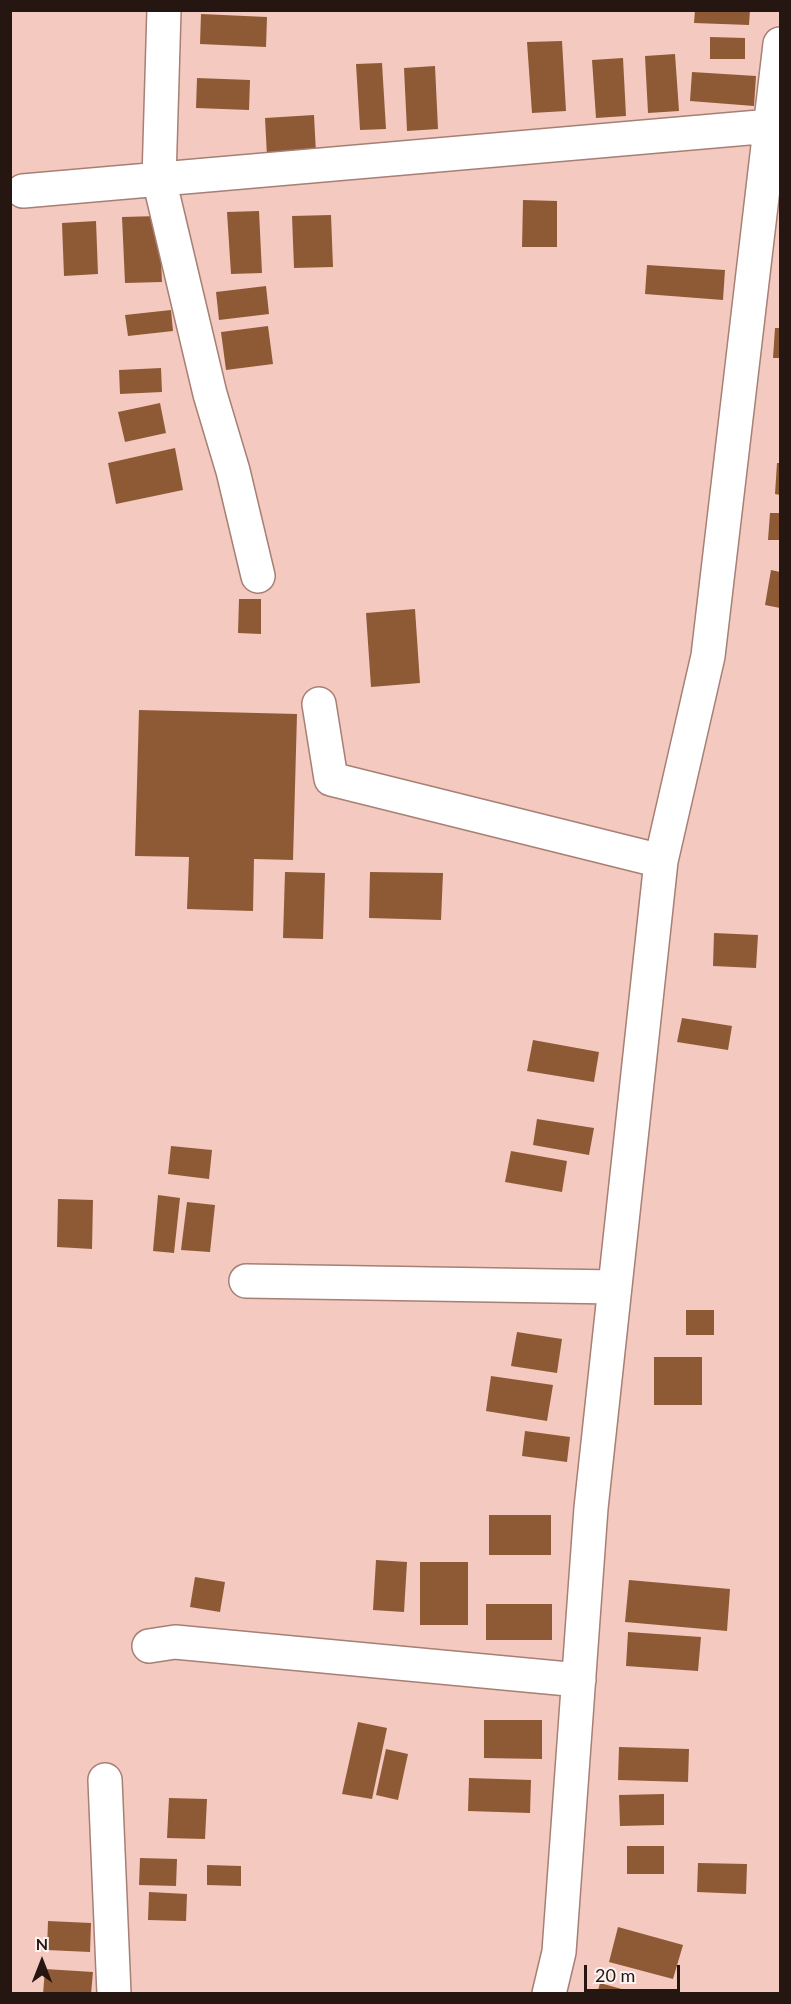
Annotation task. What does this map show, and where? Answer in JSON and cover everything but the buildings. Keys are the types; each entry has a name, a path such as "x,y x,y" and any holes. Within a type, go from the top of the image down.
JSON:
{"street":[{"path":"164,10 159,179 210,394 233,471 258,576"},
{"path":"549,1994 559,1952 591,1508 661,861 708,656 780,44"},
{"path":"23,192 771,126"},
{"path":"319,704 331,779 661,861"},
{"path":"246,1281 615,1287"},
{"path":"149,1646 175,1642 579,1680"},
{"path":"105,1780 114,1994"}]}
